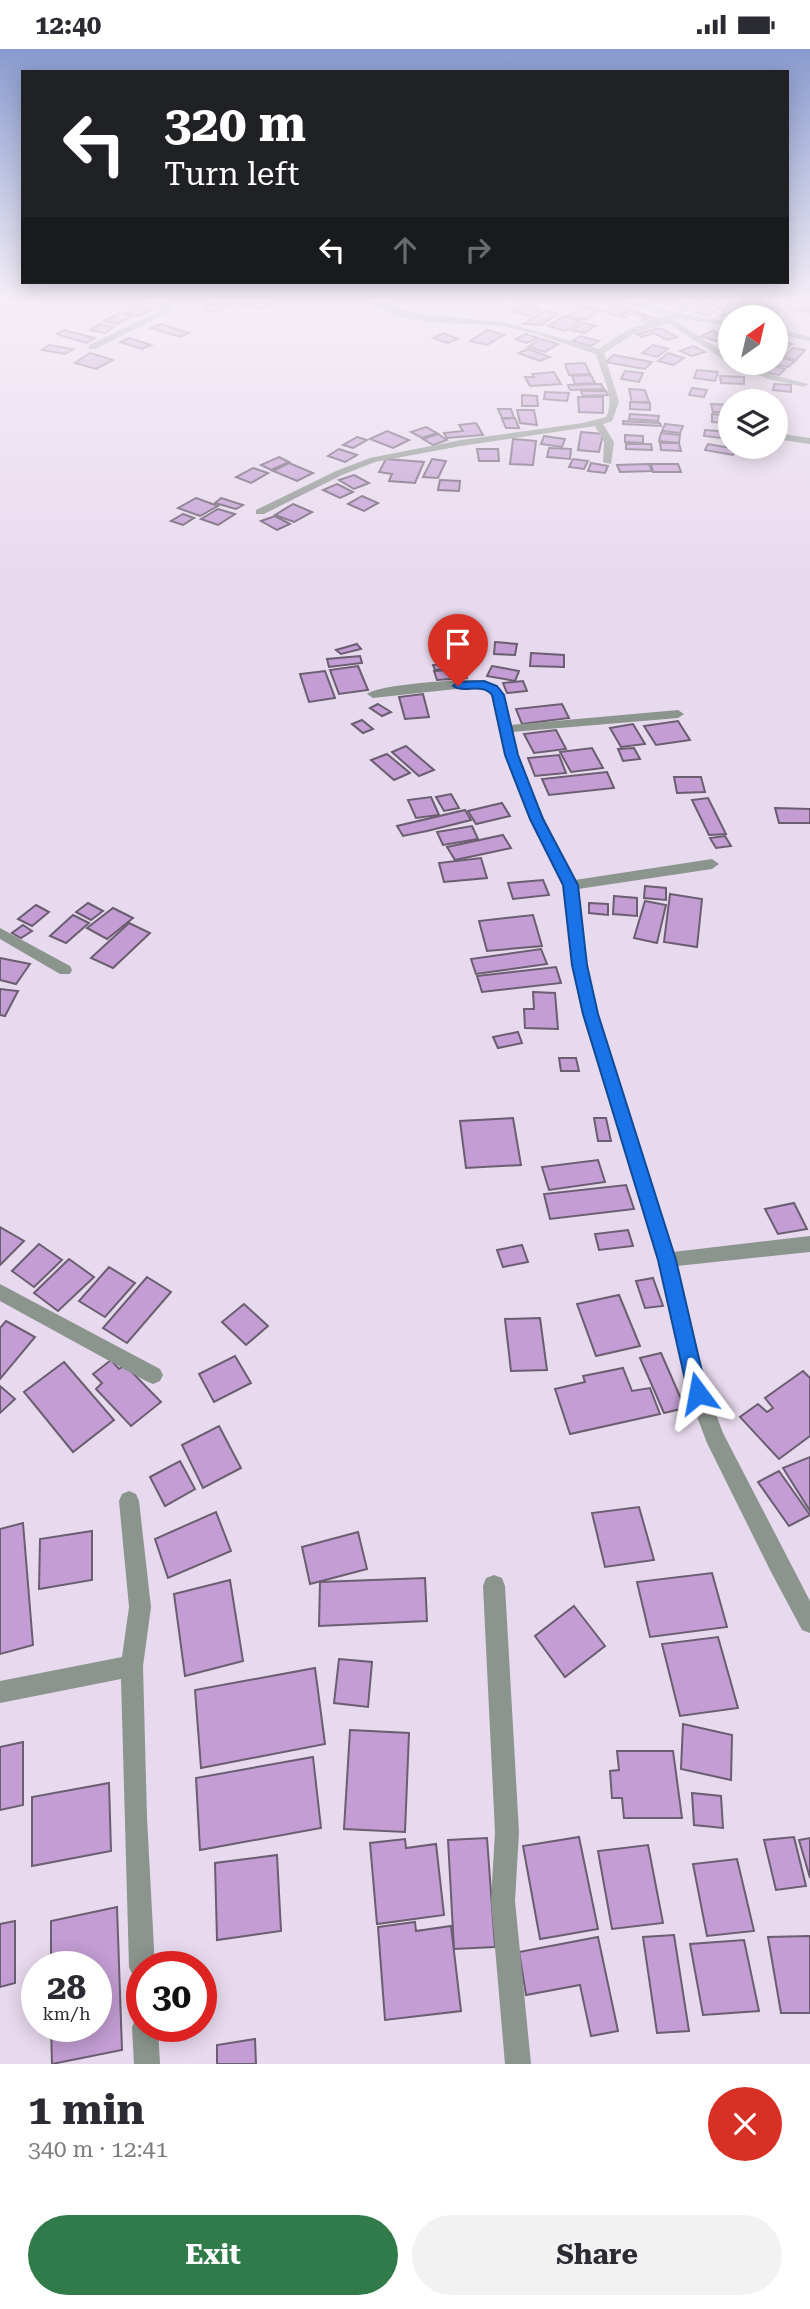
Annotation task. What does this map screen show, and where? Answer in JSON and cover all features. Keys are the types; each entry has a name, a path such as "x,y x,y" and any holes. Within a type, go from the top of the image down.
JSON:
{"street":[{"path":"260,512 373,460 461,443 598,423 609,419 613,413 616,395"},
{"path":"598,423 609,442 608,462"},
{"path":"788,438 810,441"},
{"path":"373,694 433,687 484,685 493,688 498,695 511,755 537,819 570,885 579,965 590,1014 667,1260 698,1393 714,1436 777,1563 810,1622"},
{"path":"505,729 678,714"},
{"path":"570,885 712,864"},
{"path":"0,933 65,970"},
{"path":"667,1260 810,1244"},
{"path":"0,1292 153,1375"},
{"path":"130,1501 140,1607 132,1666 141,1951"},
{"path":"494,1586 507,1832 503,1901 518,2064"},
{"path":"0,1692 132,1666"},
{"path":"146,2042 147,2064"}],"building":[{"path":"522,395 537,396 538,406 522,406"},
{"path":"545,395 568,395 567,401 544,399"},
{"path":"630,395 647,395 649,402 632,402"},
{"path":"578,397 603,397 603,413 579,412"},
{"path":"630,402 650,403 650,410 630,409"},
{"path":"711,404 718,404 718,412 713,412"},
{"path":"498,409 511,409 514,418 502,418"},
{"path":"517,410 534,410 537,425 520,423"},
{"path":"630,414 659,416 658,421 629,419"},
{"path":"712,414 718,415 718,422 712,422"},
{"path":"515,418 519,428 506,428 502,419"},
{"path":"623,421 660,423 661,426 623,424"},
{"path":"476,423 483,435 447,438 444,433 463,431 459,425"},
{"path":"665,424 683,426 680,433 662,431"},
{"path":"426,427 437,433 422,438 411,432"},
{"path":"705,430 718,431 718,438 704,436"},
{"path":"387,431 409,440 393,448 370,439"},
{"path":"581,432 603,434 599,452 578,450"},
{"path":"661,433 680,435 679,443 659,441"},
{"path":"438,434 447,440 433,445 423,439"},
{"path":"625,435 643,436 643,443 625,442"},
{"path":"544,436 565,439 562,447 541,444"},
{"path":"357,437 367,440 353,448 343,445"},
{"path":"513,439 536,441 533,465 510,464"},
{"path":"660,443 679,443 681,451 661,450"},
{"path":"626,444 651,444 652,450 626,449"},
{"path":"708,444 718,446 718,452 705,450"},
{"path":"549,448 571,449 570,459 547,457"},
{"path":"339,449 357,455 345,462 328,456"},
{"path":"477,449 498,449 499,461 479,461"},
{"path":"279,457 289,462 271,470 261,465"},
{"path":"386,459 424,462 415,483 389,481 392,474 379,472"},
{"path":"432,459 446,461 438,478 423,477"},
{"path":"573,459 588,461 584,469 569,467"},
{"path":"289,463 313,473 297,481 273,471"},
{"path":"591,463 608,466 605,473 588,471"},
{"path":"649,464 652,471 620,472 617,465"},
{"path":"651,464 678,464 681,472 653,472"},
{"path":"253,468 268,473 251,483 236,477"},
{"path":"354,475 369,483 354,489 339,480"},
{"path":"440,480 460,481 459,491 438,490"},
{"path":"337,484 353,492 340,498 323,490"},
{"path":"362,496 378,503 364,511 348,504"},
{"path":"196,498 218,506 200,516 178,508"},
{"path":"221,498 243,505 236,509 215,503"},
{"path":"293,504 312,512 294,522 275,515"},
{"path":"218,509 235,514 218,525 201,519"},
{"path":"183,514 194,518 183,525 171,521"},
{"path":"275,516 290,524 277,530 261,521"},
{"path":"495,642 517,644 515,655 494,654"},
{"path":"357,644 361,649 341,654 336,650"},
{"path":"456,645 458,659 434,660 432,646"},
{"path":"531,653 564,655 564,667 530,666"},
{"path":"360,656 362,663 329,667 327,659"},
{"path":"454,663 456,668 435,670 433,665"},
{"path":"358,666 368,690 339,694 330,670"},
{"path":"492,666 519,671 515,681 487,676"},
{"path":"464,669 467,678 437,680 434,671"},
{"path":"325,671 335,698 309,702 300,674"},
{"path":"523,681 527,691 507,693 503,683"},
{"path":"423,694 429,717 405,719 399,697"},
{"path":"378,704 391,712 382,716 370,708"},
{"path":"562,704 569,718 522,724 516,709"},
{"path":"362,720 373,729 363,733 352,724"},
{"path":"678,721 690,740 656,745 644,726"},
{"path":"633,724 645,744 621,747 610,728"},
{"path":"556,730 566,749 534,753 524,734"},
{"path":"406,746 434,770 419,776 392,752"},
{"path":"592,748 603,768 571,772 560,752"},
{"path":"634,748 640,759 623,761 618,749"},
{"path":"387,754 410,773 394,780 371,760"},
{"path":"559,755 566,773 535,776 528,758"},
{"path":"607,772 614,788 549,795 542,779"},
{"path":"674,777 701,777 705,792 677,793"},
{"path":"451,794 459,808 444,811 436,797"},
{"path":"431,797 439,815 416,818 408,800"},
{"path":"708,798 726,834 709,835 692,800"},
{"path":"502,803 510,816 476,824 468,811"},
{"path":"775,808 810,809 810,823 779,823"},
{"path":"465,810 471,820 427,831 403,836 397,826"},
{"path":"472,826 478,839 443,845 437,832"},
{"path":"503,835 511,848 455,860 447,847"},
{"path":"725,836 731,846 716,848 710,838"},
{"path":"481,858 487,878 444,882 439,863"},
{"path":"543,880 549,895 513,899 508,883"},
{"path":"645,886 666,888 666,900 644,898"},
{"path":"670,894 702,899 697,947 664,942"},
{"path":"614,896 637,898 637,916 613,914"},
{"path":"645,901 666,905 657,943 634,938"},
{"path":"88,903 103,911 91,920 76,912"},
{"path":"589,903 608,904 608,915 589,913"},
{"path":"36,905 49,912 32,926 18,919"},
{"path":"113,908 133,918 107,939 87,928"},
{"path":"73,915 89,923 66,943 50,936"},
{"path":"533,915 542,946 487,951 479,921"},
{"path":"129,923 150,933 113,968 91,958"},
{"path":"23,925 32,931 21,938 12,933"},
{"path":"541,949 547,964 476,974 471,959"},
{"path":"0,958 30,964 16,984 0,980"},
{"path":"556,967 561,983 482,992 477,976"},
{"path":"0,989 18,991 5,1016 0,1015"},
{"path":"533,992 555,993 558,1029 525,1028 524,1009 534,1009"},
{"path":"518,1032 522,1043 498,1048 493,1037"},
{"path":"559,1058 576,1058 579,1071 561,1071"},
{"path":"513,1118 521,1165 466,1168 460,1121"},
{"path":"594,1118 606,1118 611,1141 598,1141"},
{"path":"598,1160 605,1182 549,1190 542,1167"},
{"path":"626,1185 634,1209 550,1219 544,1194"},
{"path":"794,1203 807,1229 778,1234 765,1209"},
{"path":"0,1227 24,1241 0,1265"},
{"path":"628,1230 633,1246 599,1250 595,1234"},
{"path":"39,1244 62,1260 34,1287 12,1271"},
{"path":"522,1245 528,1262 503,1267 497,1250"},
{"path":"69,1259 94,1277 58,1311 34,1293"},
{"path":"109,1267 135,1283 105,1317 79,1301"},
{"path":"147,1277 171,1292 127,1343 103,1328"},
{"path":"653,1278 663,1306 645,1308 636,1281"},
{"path":"619,1295 640,1346 596,1356 577,1304"},
{"path":"244,1304 268,1326 246,1345 222,1322"},
{"path":"540,1318 547,1370 511,1371 505,1319"},
{"path":"6,1321 35,1337 0,1379 0,1328"},
{"path":"661,1353 685,1408 664,1413 640,1358"},
{"path":"235,1356 251,1383 214,1402 199,1374"},
{"path":"111,1360 119,1369 125,1365 161,1402 131,1426 96,1389 102,1383 93,1374"},
{"path":"64,1362 114,1420 73,1452 24,1392"},
{"path":"623,1368 632,1391 650,1388 660,1414 570,1434 555,1389 585,1382 583,1376"},
{"path":"803,1371 810,1378 810,1436 779,1459 740,1417 758,1404 767,1412 773,1408 765,1398"},
{"path":"0,1386 15,1399 0,1413"},
{"path":"219,1426 241,1468 203,1488 182,1445"},
{"path":"810,1457 810,1511 783,1468"},
{"path":"180,1461 195,1489 165,1506 150,1477"},
{"path":"779,1471 810,1515 789,1526 758,1482"},
{"path":"639,1507 654,1560 605,1567 592,1513"},
{"path":"216,1512 231,1551 168,1578 155,1539"},
{"path":"23,1523 33,1645 0,1654 0,1529"},
{"path":"92,1531 92,1580 39,1589 40,1539"},
{"path":"358,1532 367,1569 310,1584 302,1547"},
{"path":"712,1573 727,1627 650,1637 637,1582"},
{"path":"425,1578 427,1621 319,1626 320,1582"},
{"path":"230,1580 243,1661 185,1676 174,1594"},
{"path":"574,1606 605,1646 565,1677 535,1636"},
{"path":"718,1637 738,1708 680,1716 662,1644"},
{"path":"339,1659 372,1662 368,1707 334,1703"},
{"path":"315,1668 325,1744 201,1768 195,1690"},
{"path":"683,1724 732,1735 731,1780 681,1769"},
{"path":"350,1730 409,1733 405,1832 344,1829"},
{"path":"23,1742 23,1805 0,1810 0,1747"},
{"path":"617,1751 673,1751 682,1818 624,1818 622,1798 612,1798 610,1771 619,1770"},
{"path":"313,1757 321,1828 200,1850 196,1778"},
{"path":"109,1783 111,1851 32,1866 32,1797"},
{"path":"692,1793 721,1796 723,1828 694,1825"},
{"path":"579,1837 598,1929 540,1939 523,1846"},
{"path":"794,1837 806,1886 776,1890 764,1840"},
{"path":"487,1838 495,1947 454,1949 448,1840"},
{"path":"810,1838 810,1878 799,1840"},
{"path":"405,1839 406,1848 436,1844 444,1915 377,1924 370,1843"},
{"path":"648,1845 663,1923 612,1929 598,1851"},
{"path":"277,1855 281,1931 217,1940 215,1863"},
{"path":"737,1859 754,1931 707,1936 693,1864"},
{"path":"117,1907 122,2050 52,2064 51,2042 112,2042 112,1951 51,1951 51,1921"},
{"path":"15,1921 15,1983 0,1987 0,1924"},
{"path":"415,1922 416,1931 451,1926 461,2011 385,2020 378,1927"},
{"path":"674,1935 689,2031 657,2033 643,1937"},
{"path":"810,1936 810,2013 781,2013 768,1937"},
{"path":"598,1937 618,2031 591,2036 580,1985 526,1995 519,1952"},
{"path":"744,1940 759,2011 703,2015 690,1944"},
{"path":"255,2039 256,2064 217,2064 217,2045"}],"route":[{"path":"458,686 484,685 493,688 498,695 511,755 537,819 570,885 579,965 590,1014 667,1260 698,1393"}]}
